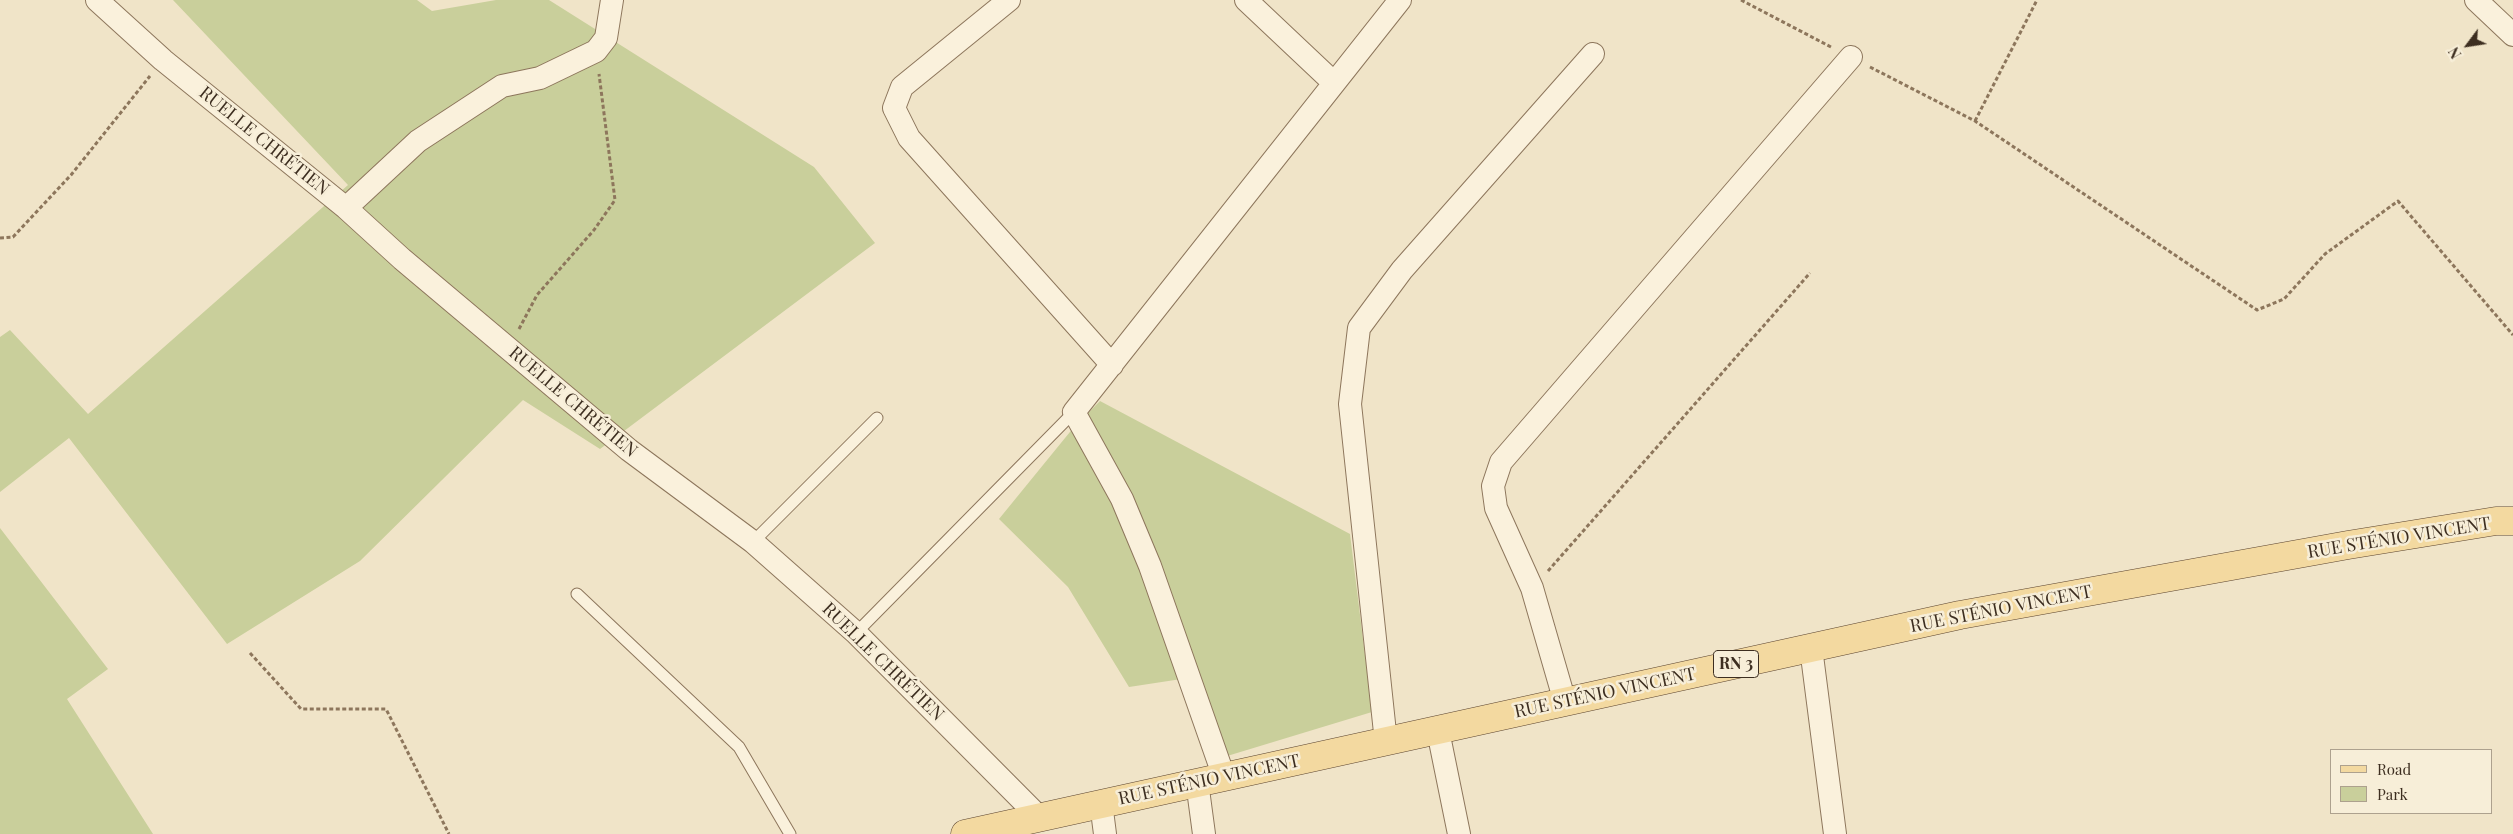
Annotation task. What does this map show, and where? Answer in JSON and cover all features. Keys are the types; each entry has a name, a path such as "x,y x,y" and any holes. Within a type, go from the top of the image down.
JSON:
{"main road":[{"name":"RUE STÉNIO VINCENT","path":"965,834 1010,829 1038,816 1438,731 1960,616 2329,548 2496,521 2513,521"}],"street":[{"name":"RUELLE CHRÉTIEN","path":"97,0 163,60 346,208 402,260 629,450 753,542 856,633 1038,816"},
{"path":"346,208 418,141 502,86 540,78 596,51 606,38 612,0"},
{"path":"1009,0 902,88 894,108 909,138 1112,365"},
{"path":"1246,0 1334,83"},
{"path":"1224,777 1136,532 1122,499 1074,412 1400,0"},
{"path":"2476,0 2513,36"},
{"path":"1386,742 1350,404 1359,328 1402,270 1593,54"},
{"path":"1565,702 1532,588 1496,508 1493,486 1501,462 1851,57"},
{"path":"1811,648 1835,834"},
{"path":"1438,731 1459,834"},
{"path":"1197,782 1204,834"},
{"path":"1101,803 1105,834"}],"lane":[{"path":"856,633 1074,412"},
{"path":"753,542 878,418"},
{"path":"577,594 739,747 790,834"}],"path":[{"path":"1741,0 1975,121 2257,310 2284,298 2326,254 2398,201 2513,335"},
{"path":"1975,121 2036,0"},
{"path":"522,360 519,327 537,295 594,230 615,200 596,51"},
{"path":"0,238 13,237 71,175 163,60"},
{"path":"1532,588 1810,273"},
{"path":"250,652 301,709 386,709 449,834"}],"green space":[{"path":"173,0 417,0 432,11 496,0 549,0 814,167 875,243 600,449 523,400 360,561 227,644 69,438 0,492 0,337 10,330 88,414 348,185"},
{"path":"1100,401 1350,534 1372,712 1214,760 1188,678 1129,687 1068,587 999,519 1074,427"},
{"path":"0,528 108,669 67,699 153,834 0,834"}]}
